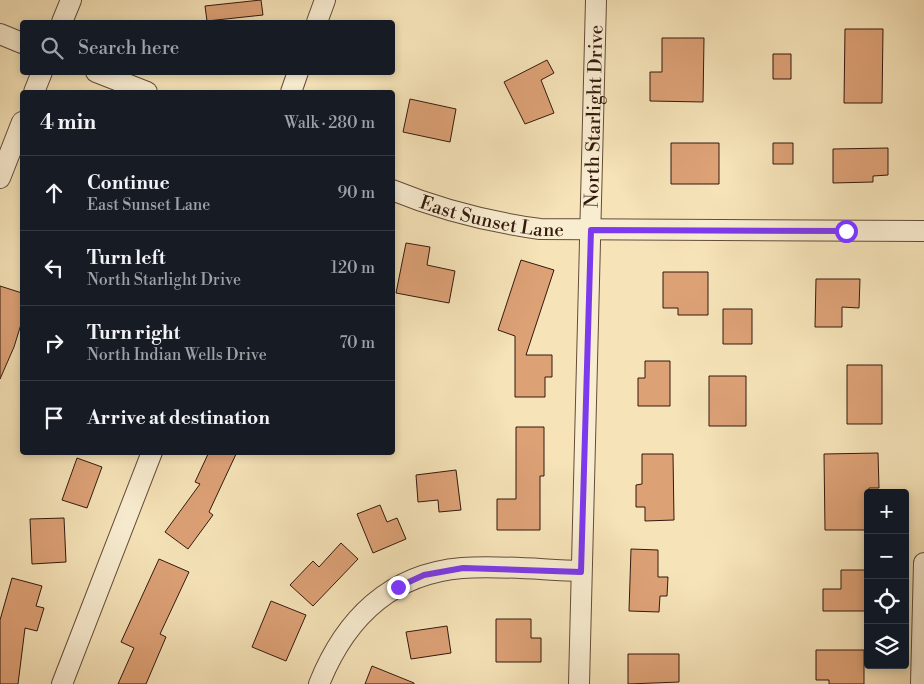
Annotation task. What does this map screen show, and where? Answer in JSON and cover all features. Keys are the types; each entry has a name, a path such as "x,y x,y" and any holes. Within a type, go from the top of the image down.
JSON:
{"street":[{"path":"63,20 71,0"},
{"path":"318,20 325,0"},
{"name":"North Starlight Drive","path":"579,684 596,0"},
{"path":"0,34 20,42"},
{"path":"35,90 41,75"},
{"path":"104,75 142,90"},
{"path":"291,90 297,75"},
{"path":"0,178 20,127"},
{"name":"East Sunset Lane","path":"395,191 433,206 494,222 540,230 924,231"},
{"path":"62,684 151,455"},
{"path":"921,684 924,563"},
{"path":"319,684 326,667 355,621 385,593 424,575 463,568 581,572"}],"building":[{"path":"261,0 263,15 207,20 205,6"},
{"path":"845,29 883,29 882,103 844,103"},
{"path":"662,38 704,38 703,102 650,101 650,72 662,72"},
{"path":"773,54 791,54 791,79 773,79"},
{"path":"547,60 554,73 541,80 554,113 525,124 504,82"},
{"path":"410,99 456,109 450,142 403,132"},
{"path":"671,143 719,143 719,184 671,184"},
{"path":"773,143 793,143 793,164 773,164"},
{"path":"888,148 888,175 873,176 873,182 833,183 833,149"},
{"path":"406,243 430,247 427,265 455,271 449,303 396,293"},
{"path":"521,260 554,270 526,355 552,355 552,377 545,377 545,397 515,397 515,336 498,330"},
{"path":"663,272 708,272 708,315 678,315 678,308 663,308"},
{"path":"816,279 860,279 859,308 842,307 842,327 815,327"},
{"path":"0,286 20,292 20,328 0,379"},
{"path":"723,309 752,309 752,344 723,344"},
{"path":"645,361 670,361 670,406 638,406 638,378 645,378"},
{"path":"847,365 882,365 882,424 847,424"},
{"path":"709,376 746,376 746,426 709,426"},
{"path":"516,427 544,427 544,476 540,476 540,530 497,530 497,499 516,499"},
{"path":"878,453 879,488 864,489 864,530 825,530 824,454"},
{"path":"642,454 673,454 674,520 645,521 645,507 636,507 636,485 642,484"},
{"path":"208,455 236,455 209,512 213,515 188,549 165,532 200,484 195,482"},
{"path":"77,458 102,467 87,508 62,500"},
{"path":"456,470 461,510 439,512 438,500 418,502 416,475"},
{"path":"380,505 387,522 397,518 406,539 373,553 357,514"},
{"path":"64,518 66,562 32,564 30,519"},
{"path":"341,543 358,559 313,606 290,585 313,561 319,567"},
{"path":"631,549 658,550 658,577 668,577 667,596 660,596 659,612 629,611"},
{"path":"159,559 189,572 160,634 166,637 146,684 118,684 134,648 121,642"},
{"path":"841,570 864,570 864,611 823,611 823,589 841,589"},
{"path":"12,578 42,586 36,606 44,608 37,631 25,628 18,684 0,684 0,620"},
{"path":"271,601 306,615 286,661 252,647"},
{"path":"496,619 531,619 531,638 541,638 541,662 496,662"},
{"path":"447,626 451,653 411,659 406,632"},
{"path":"816,650 864,650 864,684 829,684 829,680 816,680"},
{"path":"628,654 679,654 679,682 628,684"},
{"path":"372,666 414,683 414,684 365,684"}],"route":[{"path":"398,587 424,575 463,568 581,572 591,230 846,231"}]}
